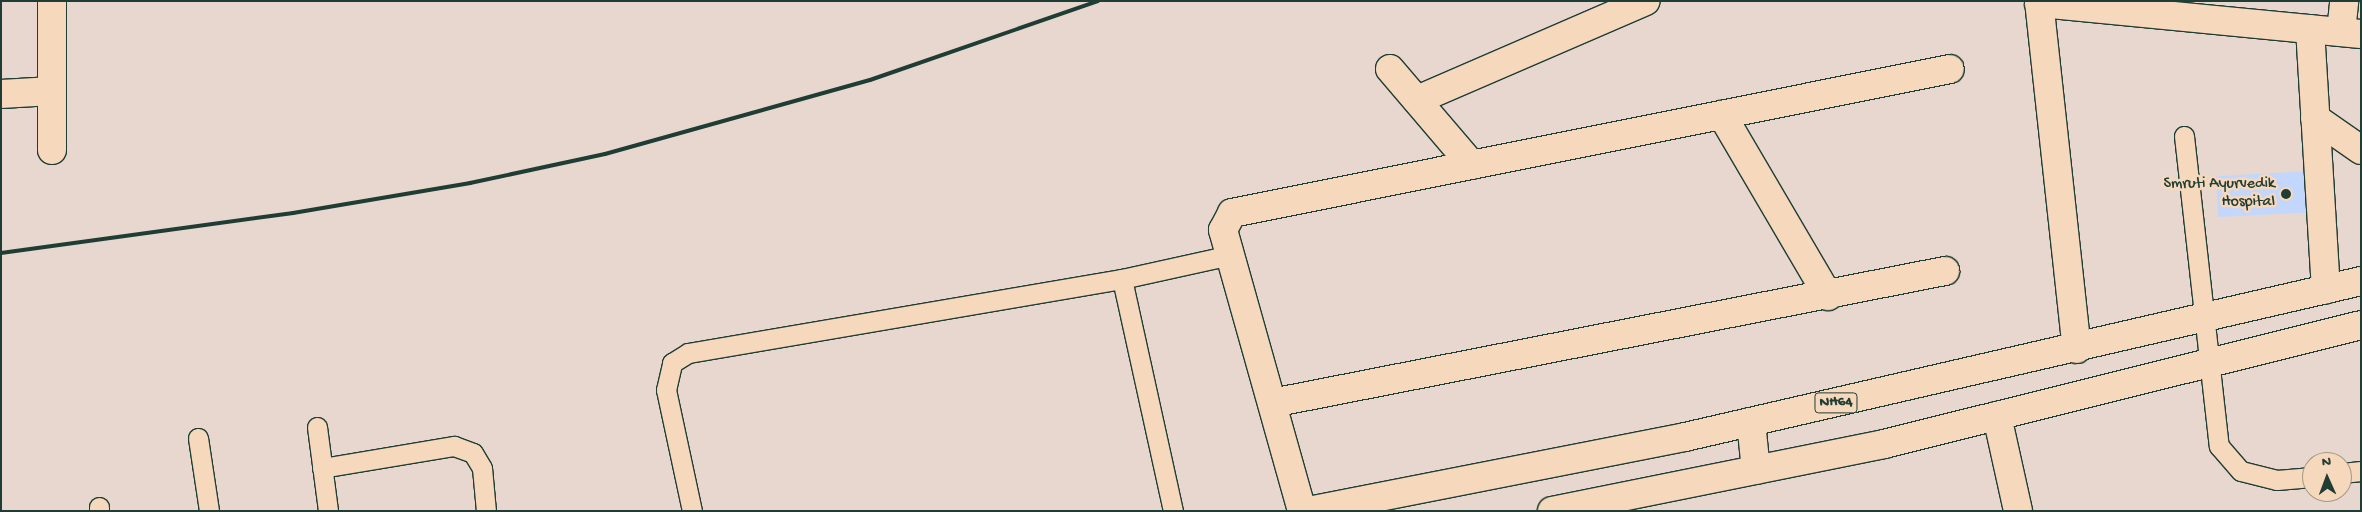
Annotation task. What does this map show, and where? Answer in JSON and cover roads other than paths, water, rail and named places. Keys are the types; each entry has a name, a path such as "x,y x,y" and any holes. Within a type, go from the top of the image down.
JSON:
{"main road":[{"path":"52,1 52,150"},
{"path":"1417,100 1646,1"},
{"path":"2077,349 2039,2 2219,11 2310,29 2351,33 2344,1"},
{"path":"2310,29 2326,290"},
{"path":"1390,69 1472,165"},
{"path":"1302,511 1223,230 1232,213 1950,69"},
{"path":"1,94 52,91"},
{"path":"1722,115 1828,296"},
{"path":"2315,118 2361,150"},
{"path":"1272,403 1828,296 1945,271"},
{"name":"NH64","path":"1308,511 1751,422 2077,349 2361,281"},
{"path":"1552,511 1756,470 1997,416 2361,325"},
{"path":"1997,416 2018,511"},
{"path":"1751,422 1756,470"}],"lane":[{"path":"2184,136 2207,364 2219,446 2242,471 2277,480 2302,478"},
{"path":"692,511 666,390 672,363 688,353 1122,279 1230,255"},
{"path":"1122,279 1173,511"},
{"path":"317,427 328,511"},
{"path":"198,438 209,511"},
{"path":"322,468 454,446 473,453 482,468 486,511"}],"railway":[{"path":"1,253 293,213 470,183 605,154 870,80 1098,1"}],"place":[{"name":"Smruti Ayurvedik Hospital","path":"2286,194"}]}
